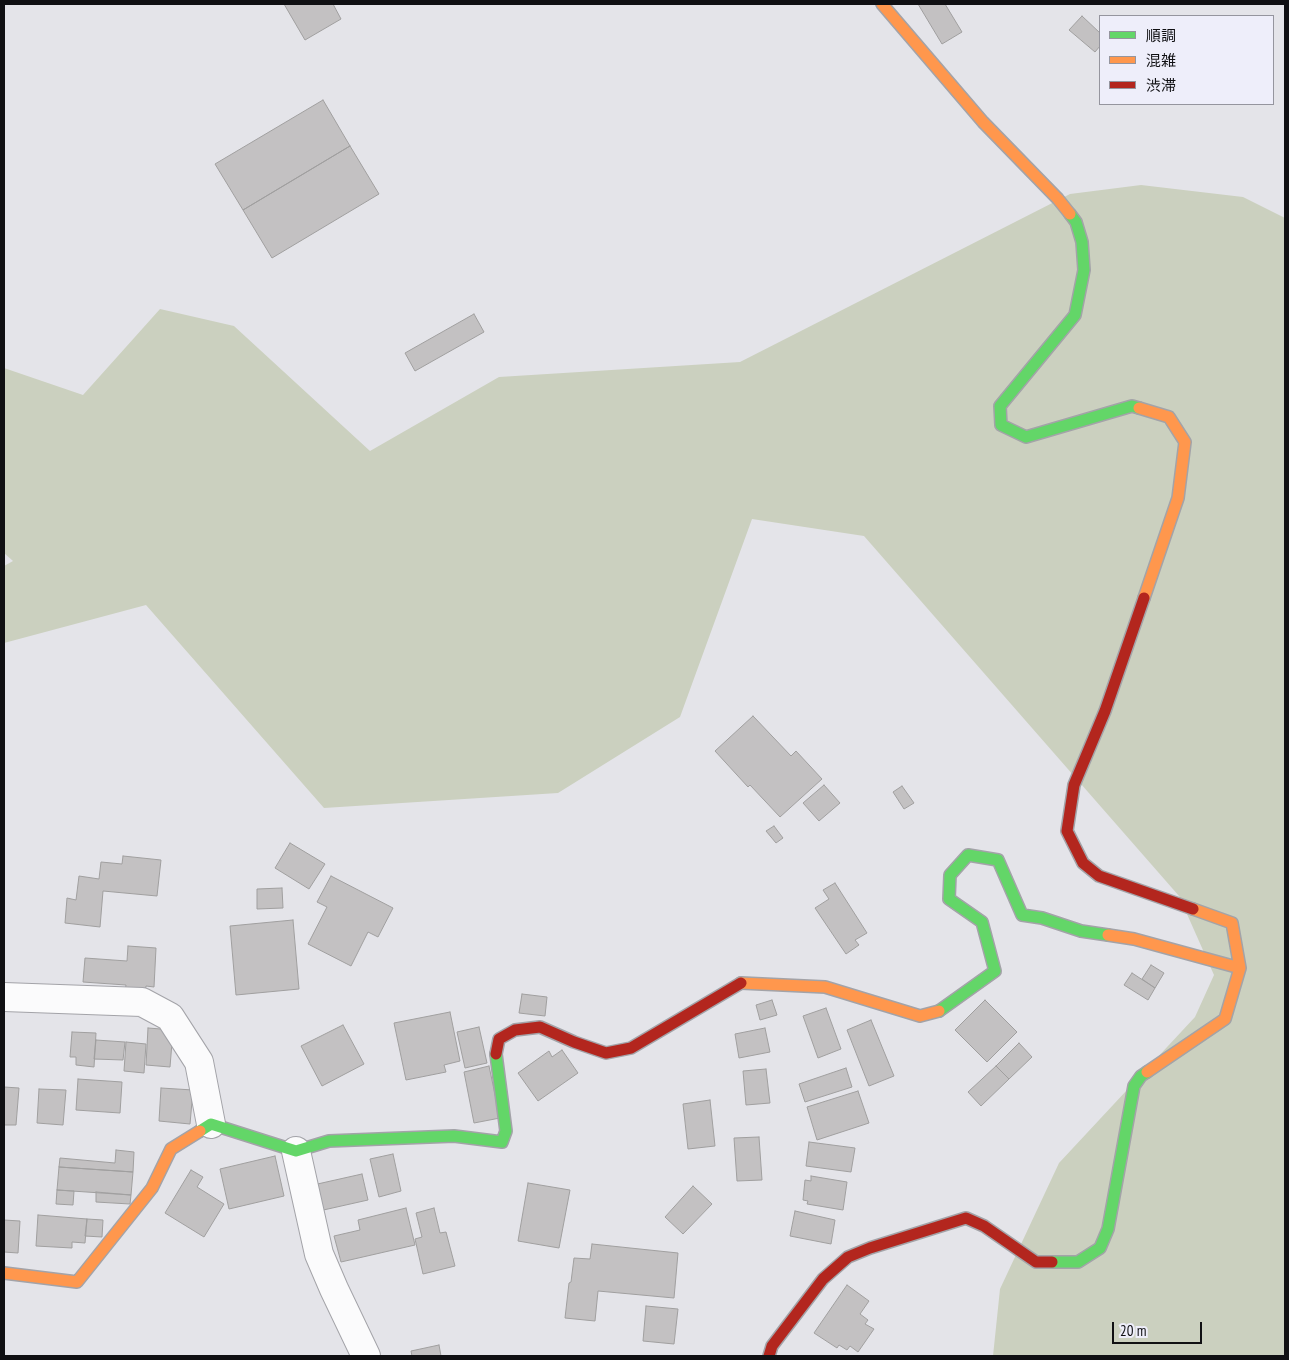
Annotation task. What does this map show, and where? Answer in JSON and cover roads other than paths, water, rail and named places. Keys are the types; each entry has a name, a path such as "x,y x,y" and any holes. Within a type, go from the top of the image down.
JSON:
{"street":[{"path":"768,1356 772,1346 823,1278 848,1257 897,1239 966,1218 984,1226 1036,1262 1078,1262 1100,1248 1108,1229 1134,1086 1141,1076 1225,1019 1240,968 1232,923 1099,876 1083,863 1067,831 1074,785 1105,711 1178,498 1185,442 1169,417 1132,406 1026,437 1001,425 1000,406 1075,314 1084,270 1082,242 1076,222 1058,199 983,122 882,4"},
{"path":"4,1273 77,1282 152,1188 171,1149 211,1124 296,1151 329,1141 454,1136 502,1142 506,1130 496,1055 499,1039 515,1030 540,1027 606,1053 631,1048 741,983 825,987 920,1016 938,1012 995,970 982,922 949,899 950,875 968,855 998,860 1022,915 1042,918 1081,931 1134,939 1240,968"},
{"path":"4,997 142,1002 170,1016 200,1062 211,1124"},
{"path":"296,1151 319,1254 366,1356"}]}
